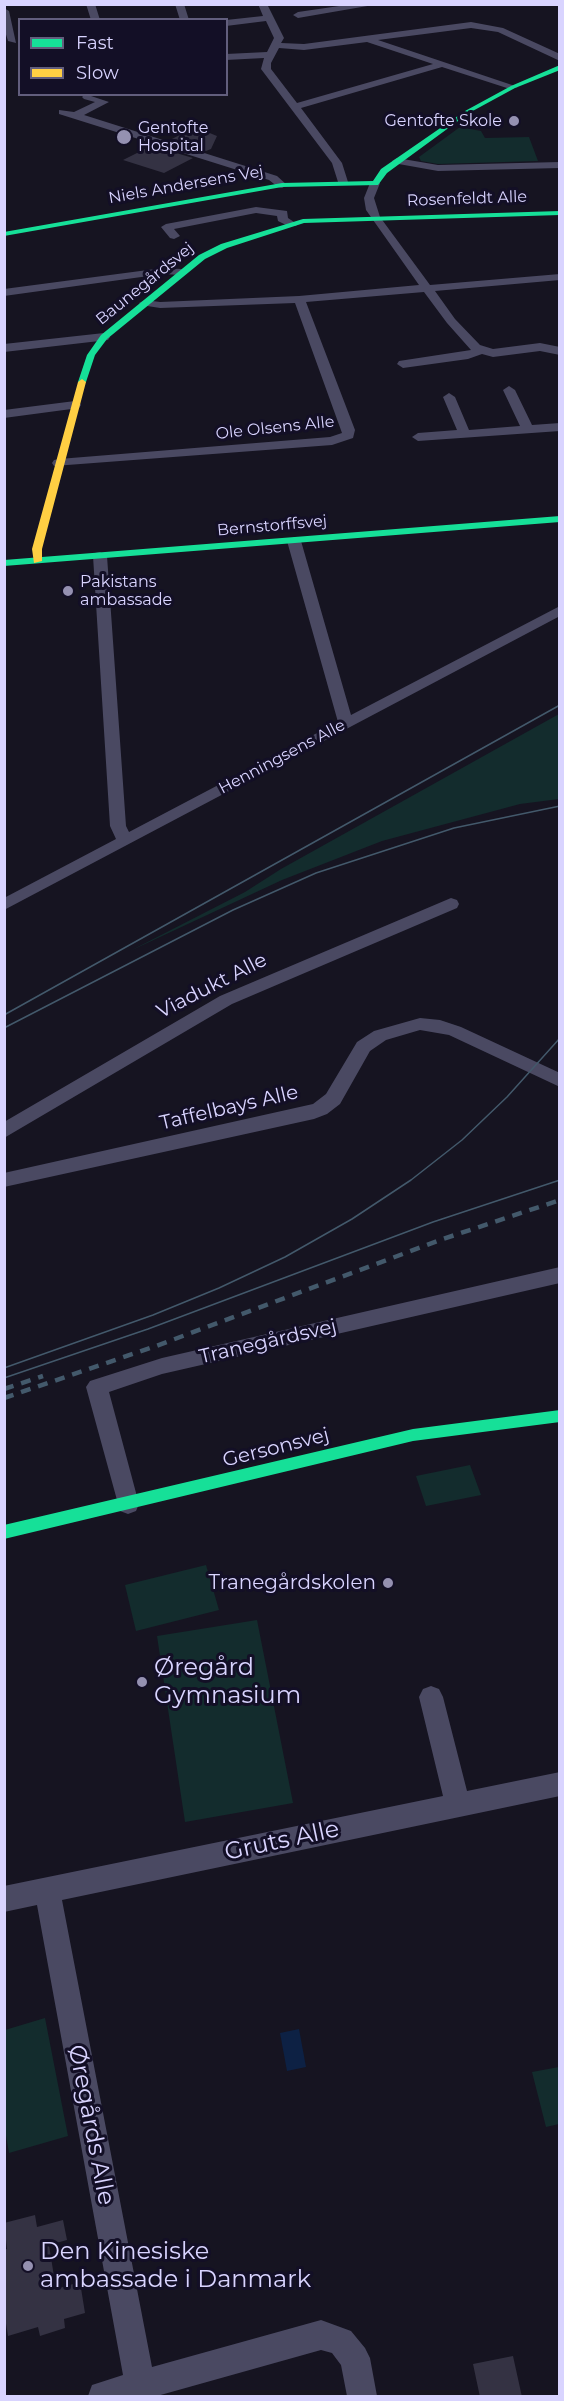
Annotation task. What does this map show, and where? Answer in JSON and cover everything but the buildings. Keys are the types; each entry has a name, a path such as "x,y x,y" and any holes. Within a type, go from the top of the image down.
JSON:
{"street":[{"path":"262,4 279,38 266,63 266,69 337,163 343,182"},
{"path":"298,15 339,7 375,4"},
{"path":"4,11 12,41"},
{"path":"228,23 269,18"},
{"path":"277,45 304,47 460,26 481,26 500,30 559,65"},
{"path":"365,39 513,87"},
{"path":"228,57 270,55"},
{"path":"294,107 443,64"},
{"path":"558,350 540,347 493,352 476,348 451,321 375,218 370,210 369,198 375,183 384,171 467,112 559,65"},
{"path":"76,116 104,102 87,97"},
{"path":"63,112 273,178 282,185"},
{"path":"397,161 438,168 560,165"},
{"name":"Niels Andersens Vej","path":"4,234 282,185 375,183"},
{"name":"Baunegårdsvej","path":"174,236 166,227 256,210 283,213 282,219 292,224"},
{"name":"Rosenfeldt Alle","path":"375,218 560,213"},
{"name":"Baunegårdsvej","path":"37,561 37,549 86,366 104,337 182,272 202,257 224,246 292,224 313,220 375,218"},
{"path":"4,293 163,272 182,272"},
{"path":"145,303 160,305 299,299 560,277"},
{"name":"Ole Olsens Alle","path":"59,463 332,441 348,435 350,430 299,299"},
{"path":"4,348 104,337"},
{"path":"404,364 468,356 480,350"},
{"path":"509,390 528,429"},
{"path":"449,397 465,434"},
{"path":"4,414 75,405"},
{"path":"418,437 560,427"},
{"name":"Bernstorffsvej","path":"4,563 560,520"},
{"path":"294,541 346,723"},
{"path":"100,556 118,826 125,841"},
{"name":"Henningsens Alle","path":"4,905 560,610"},
{"name":"Viadukt Alle","path":"4,1131 226,1000 451,904"},
{"name":"Taffelbays Alle","path":"4,1180 307,1114 320,1109 333,1099 363,1047 380,1035 420,1024 440,1026 456,1031 560,1081"},
{"name":"Tranegårdsvej","path":"128,1504 97,1387 162,1366 560,1275"},
{"name":"Gersonsvej","path":"4,1532 413,1435 560,1416"},
{"path":"431,1697 458,1805"},
{"name":"Gruts Alle","path":"4,1899 560,1784"},
{"name":"Øregårds Alle","path":"47,1890 141,2391"},
{"path":"103,2397 141,2391 321,2335 341,2341 355,2358 362,2397"}],"green space":[{"path":"460,127 481,131 485,138 529,137 538,161 438,164 421,161 419,157"},
{"path":"559,714 559,799 520,804 382,841 282,880 130,951 245,892 281,869"},
{"path":"470,1465 481,1495 426,1506 416,1476"},
{"path":"206,1565 219,1610 136,1631 125,1585"},
{"path":"257,1620 293,1803 185,1822 157,1636"},
{"path":"45,2018 68,2136 9,2153 4,2124 5,2030"},
{"path":"559,2067 559,2124 546,2127 532,2072"}],"water":[{"path":"299,2029 306,2067 287,2071 280,2033"}],"tram line":[{"path":"4,1015 560,705"},
{"path":"4,1028 233,910 316,873 454,828 560,806"},
{"path":"4,1368 153,1315 219,1288 285,1257 352,1219 411,1180 462,1140 507,1097 560,1038"},
{"path":"4,1378 148,1329 433,1222 560,1180"}],"railway":[{"path":"4,1398 156,1346 443,1239 560,1200"},
{"path":"4,1389 43,1376"}],"traffic: fast":[{"path":"4,234 282,185 375,183 384,171 467,112 513,87 560,67"},
{"path":"82,382 91,355 104,337 202,257 224,246 303,221 560,213"},
{"path":"4,563 560,519"},
{"path":"4,1532 413,1435 560,1416"}],"traffic: slow":[{"path":"37,561 37,549 82,382"}],"place":[{"name":"Gentofte Skole","path":"514,121"},
{"name":"Gentofte Hospital","path":"124,137"},
{"name":"Pakistans ambassade","path":"68,591"},
{"name":"Tranegårdskolen","path":"388,1583"},
{"name":"Øregård Gymnasium","path":"142,1682"},
{"name":"Den Kinesiske ambassade i Danmark","path":"28,2266"}]}
